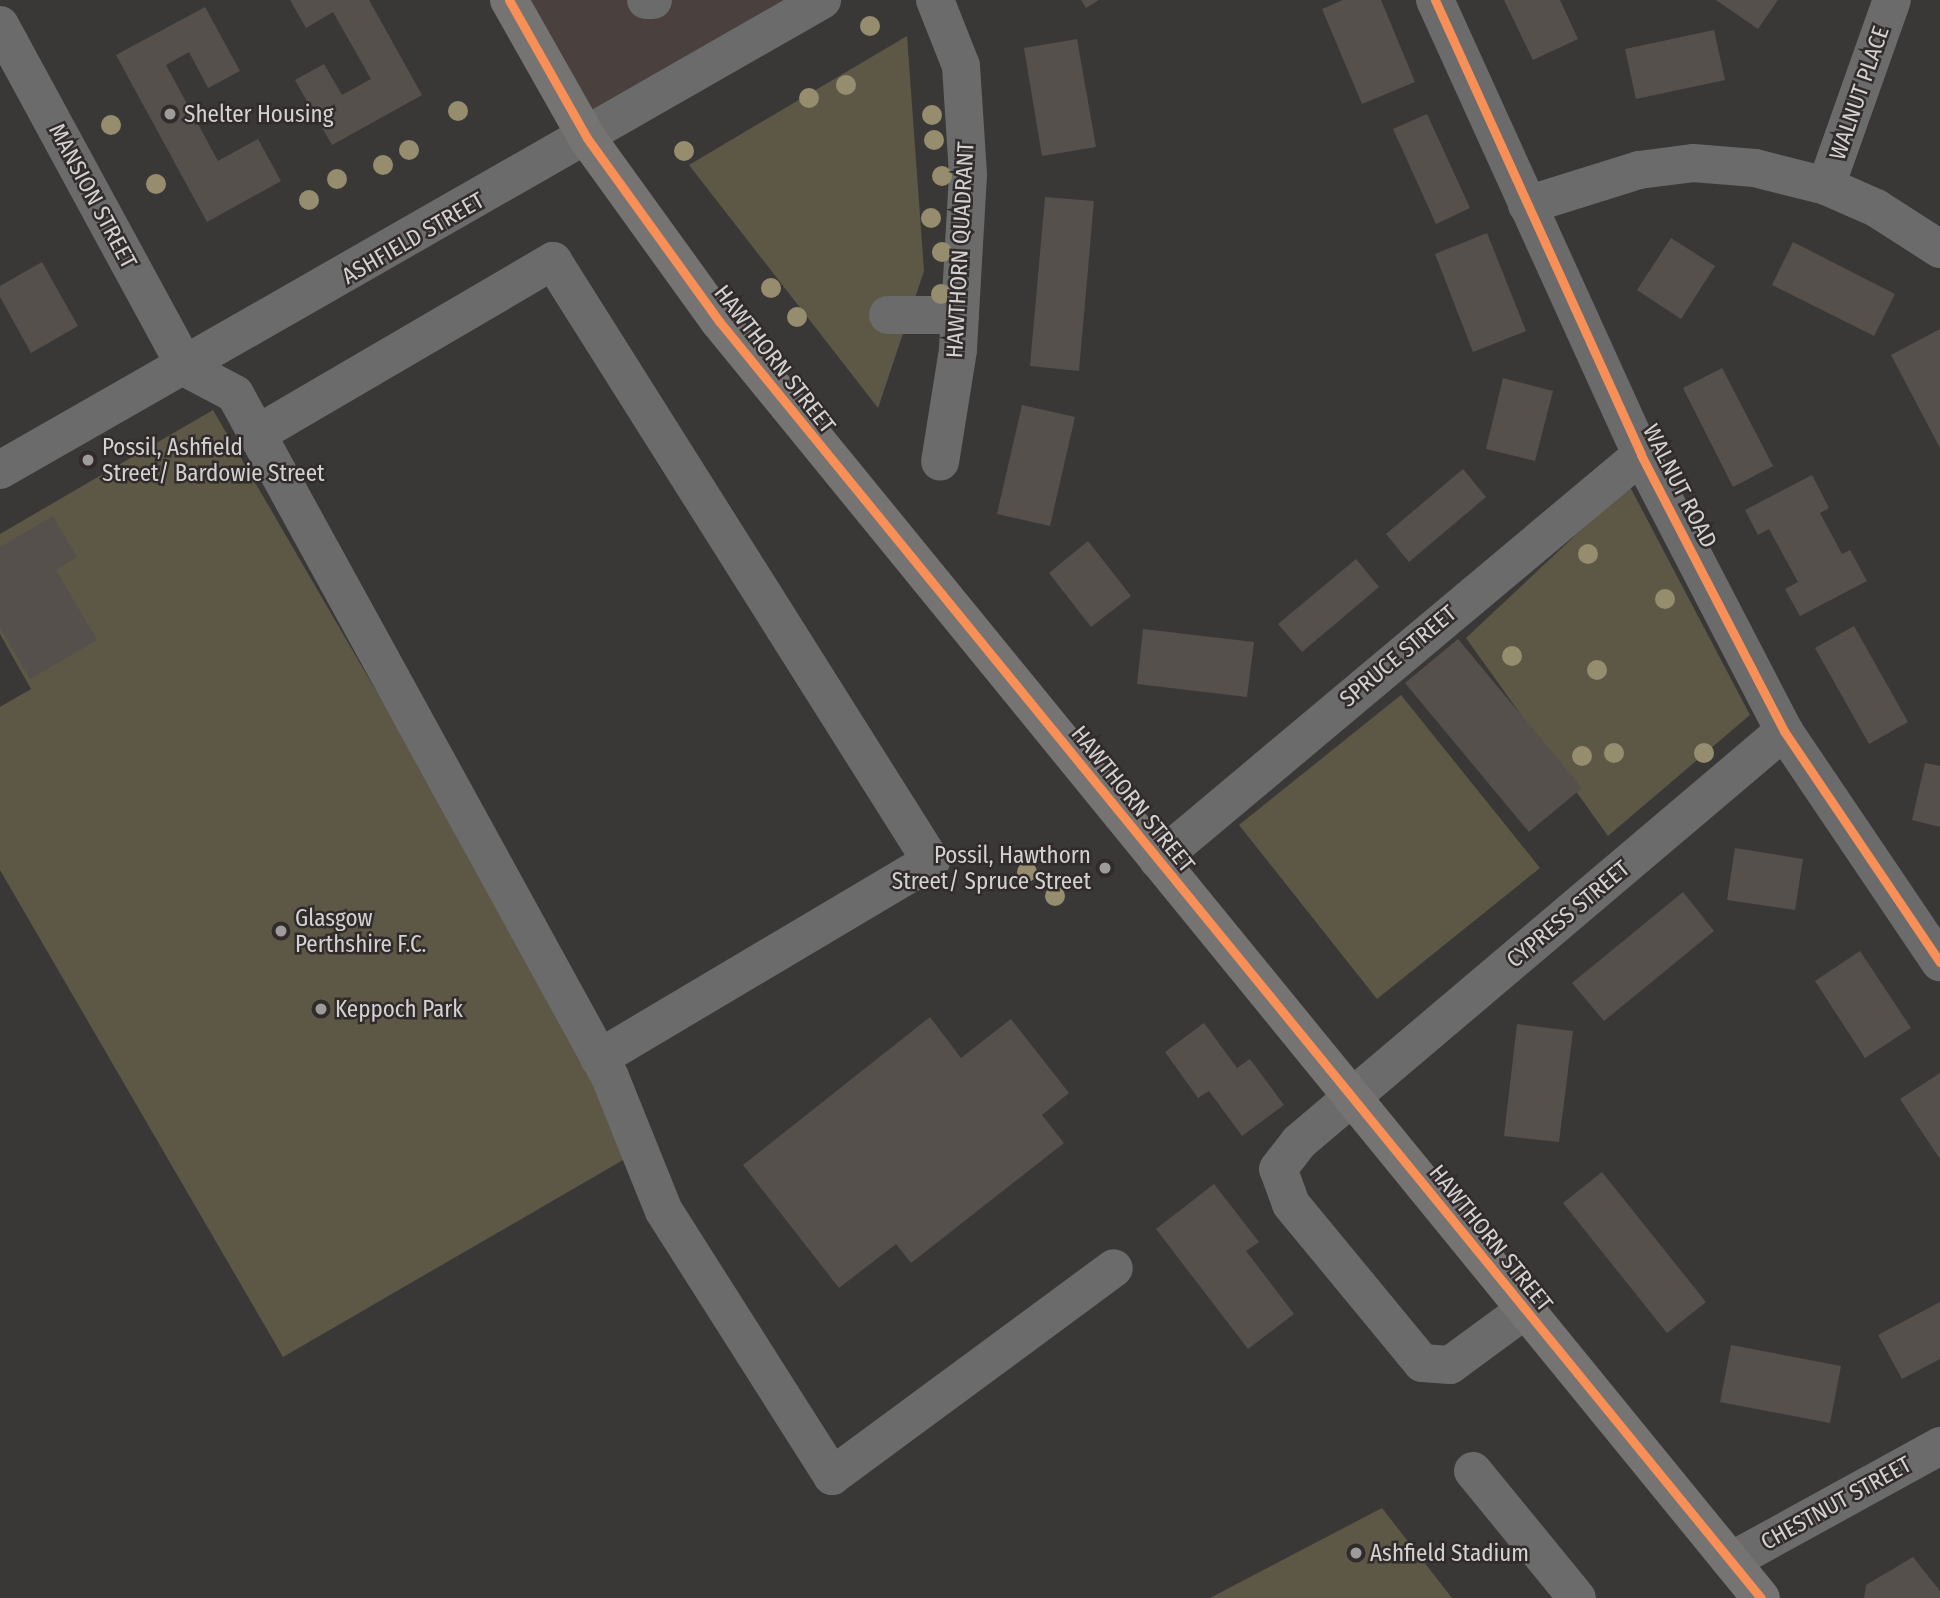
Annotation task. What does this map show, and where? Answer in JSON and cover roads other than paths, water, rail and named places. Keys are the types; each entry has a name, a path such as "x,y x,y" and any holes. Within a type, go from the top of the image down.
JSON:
{"main road":[{"name":"HAWTHORN STREET","path":"509,0 587,138 719,321 1731,1561 1757,1597"}],"street":[{"path":"646,0 653,0"},
{"name":"ASHFIELD STREET","path":"0,470 186,368 822,0"},
{"name":"HAWTHORN QUADRANT","path":"935,0 961,66 968,176 960,314 940,462"},
{"name":"WALNUT ROAD","path":"1435,0 1641,455 1784,730 1940,962"},
{"name":"WALNUT PLACE","path":"1826,186 1892,0"},
{"name":"MANSION STREET","path":"0,25 186,368"},
{"path":"1527,205 1639,170 1693,163 1755,168 1826,186 1876,208 1940,249"},
{"path":"257,434 553,261 931,861 599,1058"},
{"path":"888,315 960,314"},
{"path":"186,368 235,394 599,1058 664,1211 832,1476 1114,1268"},
{"name":"SPRUCE STREET","path":"1158,860 1641,455"},
{"name":"CYPRESS STREET","path":"1525,1310 1450,1365 1423,1363 1291,1204 1279,1179 1278,1169 1285,1156 1784,730"},
{"name":"CHESTNUT STREET","path":"1731,1561 1940,1446"},
{"path":"1473,1471 1577,1598"}],"place":[{"name":"Shelter Housing","path":"170,114"},
{"name":"Possil, Ashfield Street/ Bardowie Street","path":"88,460"},
{"name":"Possil, Hawthorn Street/ Spruce Street","path":"1105,868"},
{"name":"Glasgow Perthshire F.C.","path":"281,931"},
{"name":"Keppoch Park","path":"321,1009"},
{"name":"Ashfield Stadium","path":"1356,1553"}]}
